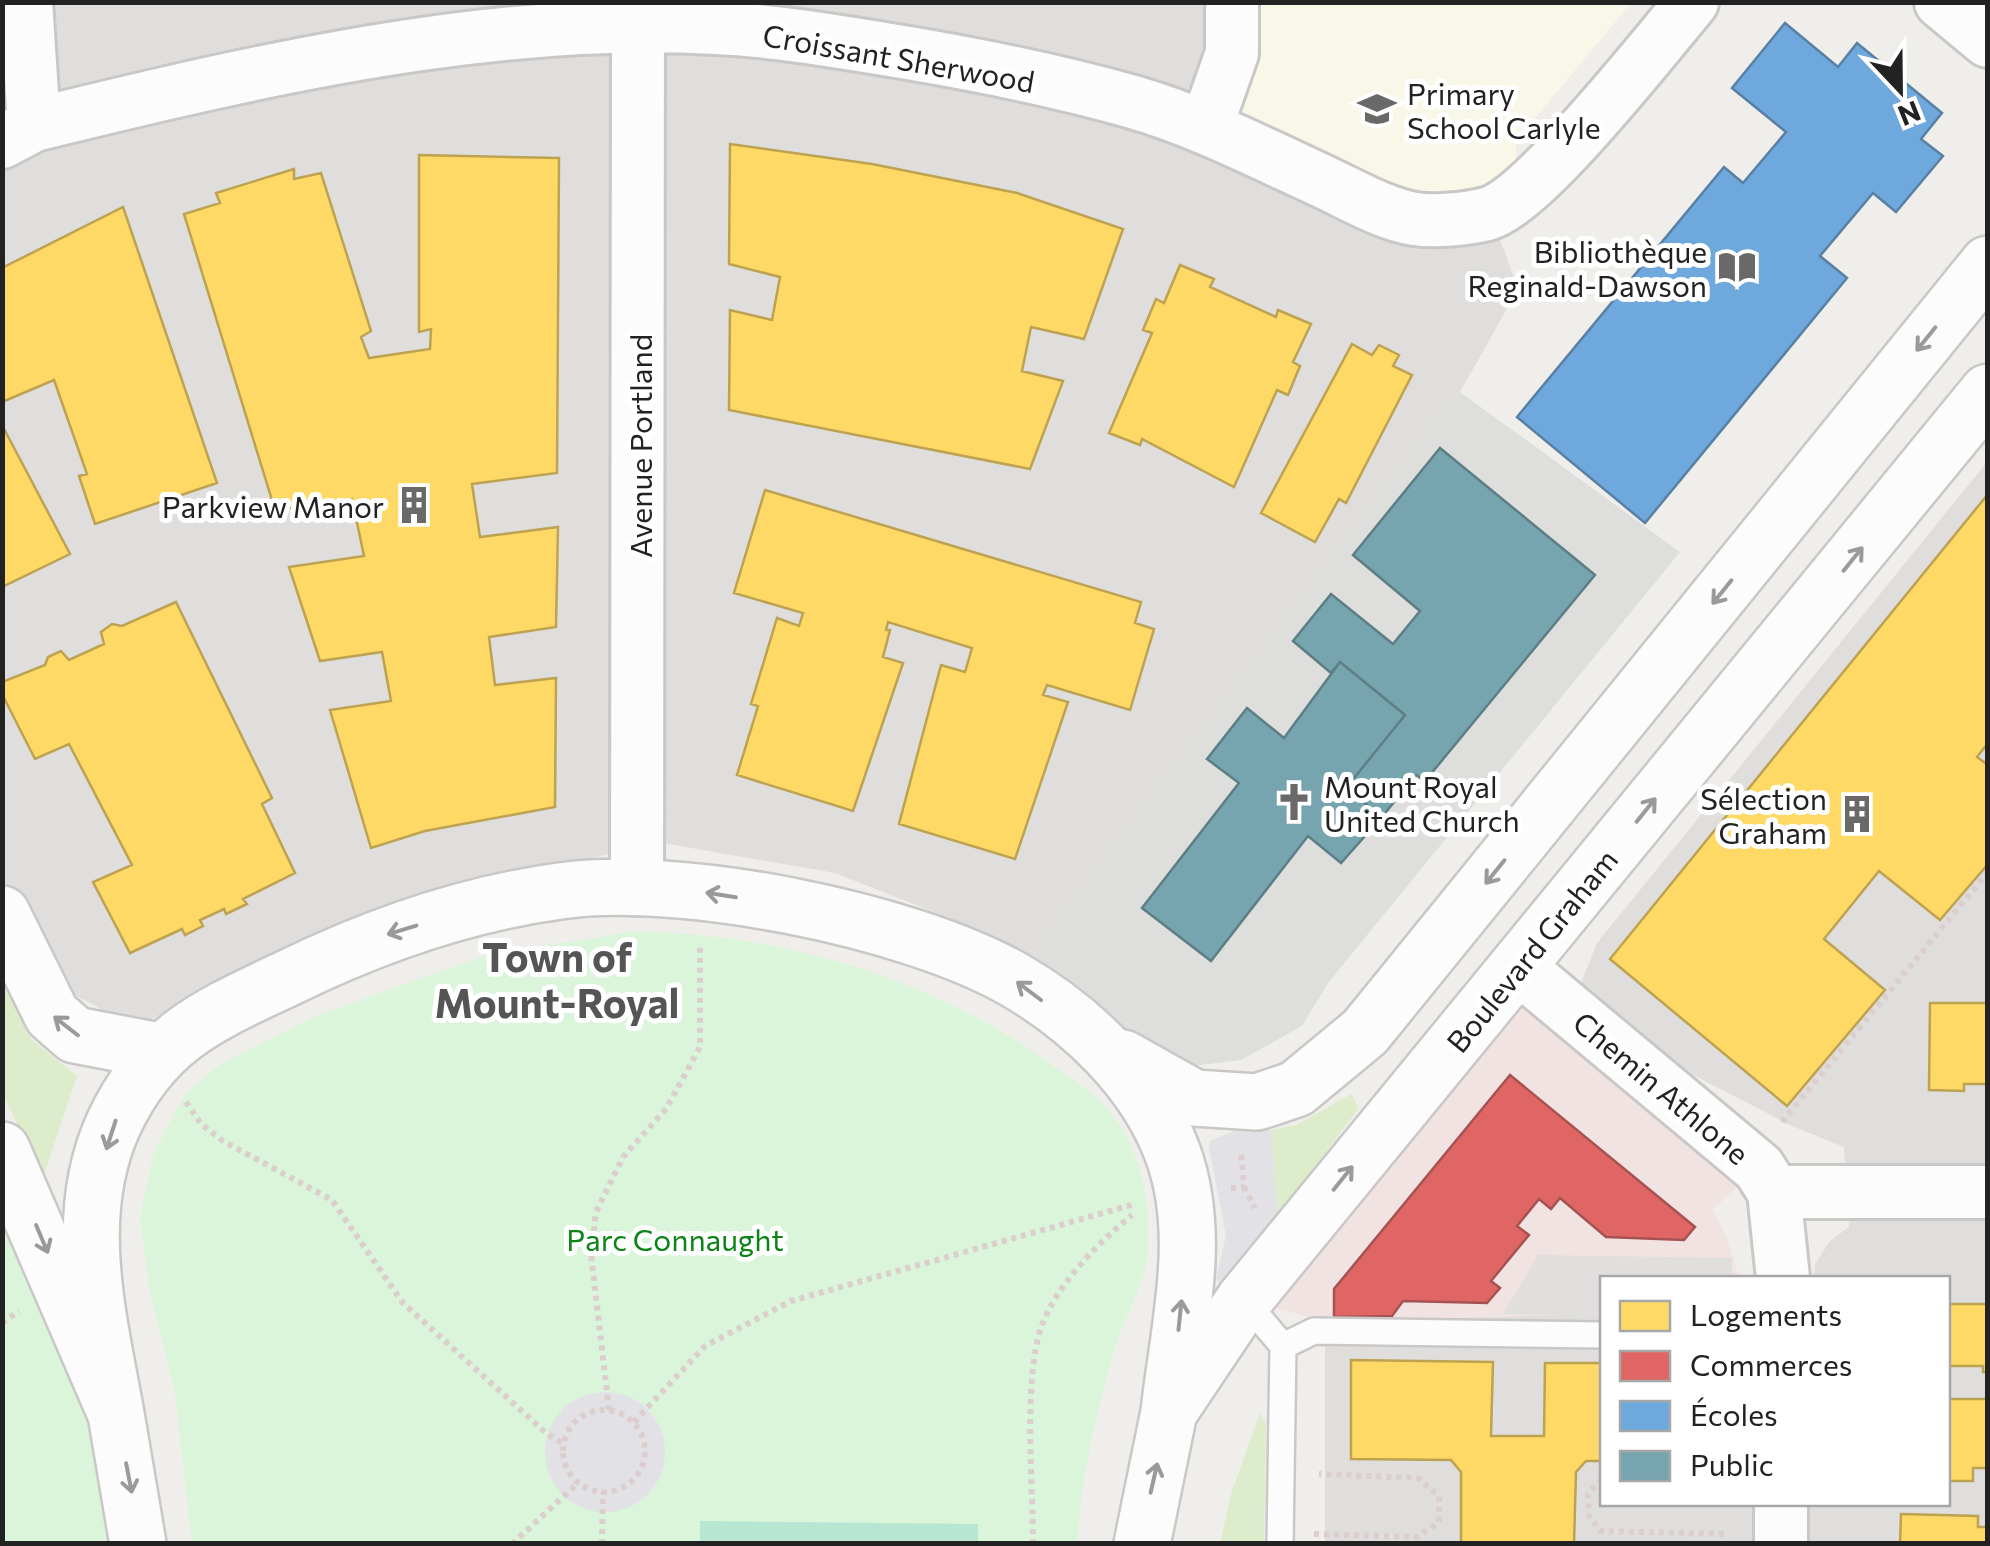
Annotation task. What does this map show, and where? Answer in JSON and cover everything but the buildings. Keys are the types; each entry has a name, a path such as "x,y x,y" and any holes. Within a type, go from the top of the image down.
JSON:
{"street":[{"path":"18,133 26,2"},
{"path":"1206,127 1232,53 1232,2"},
{"name":"Croissant Sherwood","path":"18,133 350,54 638,15 926,56 1133,102 1206,127 1380,208 1415,219 1491,214 1566,148 1692,2"},
{"path":"1941,2 1988,41"},
{"name":"Avenue Portland","path":"636,888 638,15"},
{"path":"138,1544 90,1264 94,1197 113,1125 222,1009 357,944 488,903 564,890 636,888 730,896 805,911 960,954 1015,980 1108,1049 1194,1098 1256,1102 1296,1089 1366,1032 1988,264"},
{"name":"Boulevard Graham","path":"1142,1544 1169,1412 1244,1300 1988,392"},
{"path":"2,914 52,1015 74,1035 168,1070"},
{"name":"Chemin Athlone","path":"1517,966 1759,1168 1774,1192 1988,1192"},
{"path":"1108,1049 1154,1116 1173,1155 1183,1194 1188,1239 1169,1412"},
{"path":"2,1150 116,1414"},
{"path":"1774,1192 1783,1276"},
{"path":"1757,1539 1781,1506"}],"lane":[{"path":"1244,1300 1283,1346 1280,1544"},
{"path":"1283,1346 1314,1332 1600,1335"}],"path":[{"path":"1778,1127 1988,872"},
{"path":"609,1410 591,1254 596,1212 623,1157 666,1109 700,1047 700,928"},
{"path":"168,1070 200,1124 332,1200 402,1302 547,1434 564,1444"},
{"path":"1218,1190 1244,1187 1241,1148"},
{"path":"634,1422 705,1346 791,1301 1152,1198 1077,1270 1041,1328 1034,1396 1034,1544"},
{"path":"609,1410 634,1422 646,1448 638,1474 628,1484 602,1492 578,1484 564,1462 564,1444 572,1425 582,1416 609,1410"},
{"path":"1312,1534 1417,1537 1439,1522 1439,1496 1418,1478 1314,1474"},
{"path":"1600,1481 1588,1494 1589,1516 1600,1532 1757,1539"},
{"path":"512,1544 578,1484"},
{"path":"602,1492 602,1544"}],"shaded area":[{"path":"2,3 1232,3 1491,214 1518,289 1460,392 1029,962 939,914 835,873 657,842 481,886 146,1021 116,1017 51,982 3,893"},
{"name":"Primary School Carlyle","path":"1232,3 1631,3 1517,140 1513,196 1448,218 1206,127"},
{"path":"1460,392 1680,552 1328,983 1302,1026 1241,1060 1192,1066 1169,1060 1029,962"},
{"path":"1987,462 1987,1543 1325,1544 1325,1321 1600,1314 1600,1506 1950,1506 1950,1276 1814,1276 1815,1264 1830,1241 1849,1227 1844,1147 1792,1126 1570,1011 1597,943"},
{"path":"1517,966 1759,1168 1713,1209 1738,1276 1600,1276 1600,1314 1325,1321 1244,1300"},
{"path":"1239,1129 1271,1130 1278,1216 1221,1288 1216,1278 1226,1236 1209,1148 1210,1141"},
{"path":"1538,1255 1732,1258 1732,1276 1600,1276 1600,1316 1503,1314"},
{"path":"605,1392 628,1396 648,1409 661,1429 665,1452 661,1475 648,1495 628,1508 605,1512 582,1508 562,1495 549,1475 545,1452 549,1429 562,1409 582,1396"}],"green space":[{"name":"Parc Connaught","path":"636,931 745,941 852,966 904,984 1002,1032 1085,1088 1117,1121 1133,1151 1143,1183 1148,1251 1096,1417 1077,1543 192,1544 175,1394 149,1286 140,1218 153,1155 184,1096 218,1066 311,1018 486,955"},
{"path":"3,982 31,1039 77,1076 43,1178 3,1094"},
{"path":"1351,1094 1359,1108 1278,1216 1271,1130 1297,1125"},
{"path":"2,1150 138,1543 3,1543"},
{"path":"1260,1413 1266,1424 1264,1543 1220,1543 1231,1494"},
{"path":"700,1521 978,1524 978,1543 700,1543"}],"place":[{"name":"Primary School Carlyle","path":"1377,109"},
{"name":"Bibliothèque Reginald-Dawson","path":"1737,267"},
{"name":"Parkview Manor","path":"414,505"},
{"name":"Mount Royal United Church","path":"1294,802"},
{"name":"Sélection Graham","path":"1857,814"}],"district":[{"name":"Town of Mount-Royal","path":"557,978"}]}
